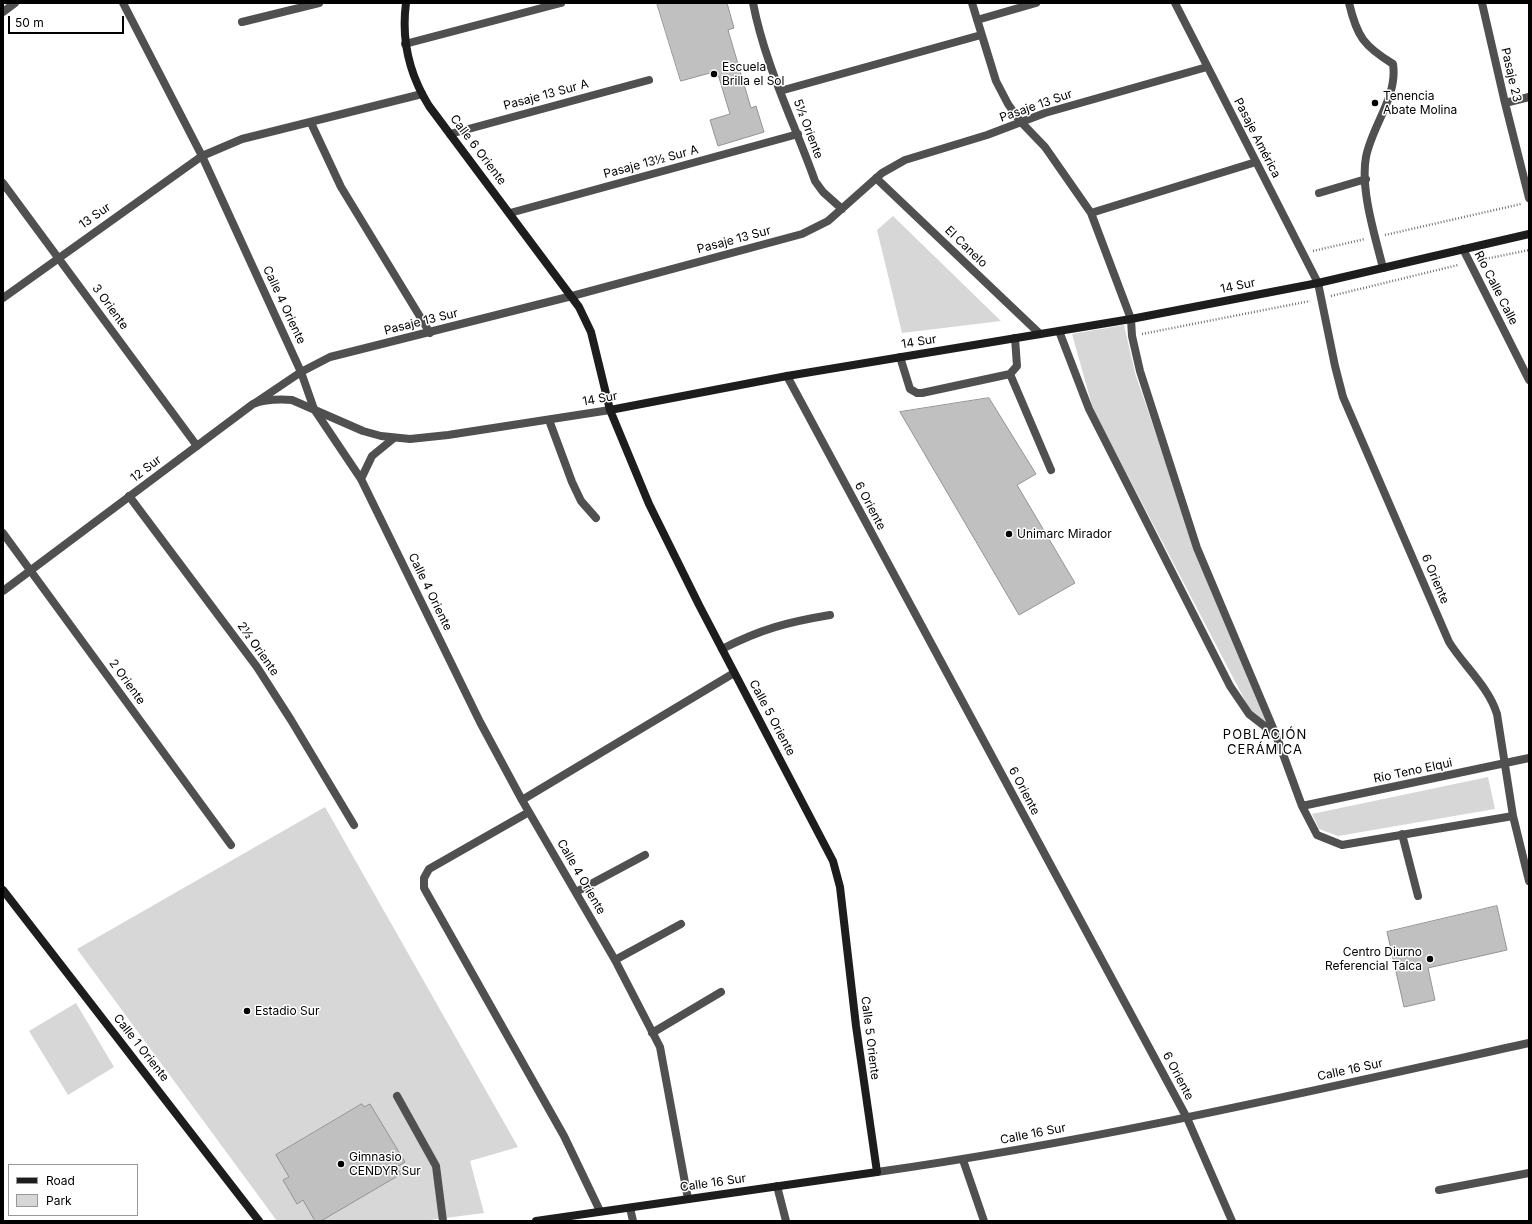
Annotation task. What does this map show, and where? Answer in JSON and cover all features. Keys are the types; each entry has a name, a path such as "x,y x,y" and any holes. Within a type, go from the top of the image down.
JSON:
{"main road":[{"name":"Calle 6 Oriente","path":"406,3 405,44 413,77 422,94 450,134 572,296"},
{"name":"14 Sur","path":"610,410 786,376 1131,319 1318,283 1529,234"},
{"name":"Calle 5 Oriente","path":"572,296 582,312 591,332 610,410 650,504 734,673 826,848 838,875 877,1172"},
{"name":"Calle 1 Oriente","path":"3,890 259,1221"},
{"name":"Calle 16 Sur","path":"536,1221 877,1172"}],"street":[{"path":"3,12 15,3"},
{"name":"Calle 4 Oriente","path":"123,3 202,156 301,372 314,409 362,479 480,722 522,800 615,960 660,1047 688,1199"},
{"path":"242,22 319,3"},
{"path":"405,44 562,3"},
{"name":"5½ Oriente","path":"753,3 763,45 815,181 823,192 842,209"},
{"path":"972,3 996,81 1008,104 1020,121 1045,147 1092,213 1119,282 1131,319 1132,336 1140,371 1197,548 1276,735 1302,806 1317,835 1342,844 1513,816"},
{"path":"977,20 1036,3"},
{"name":"Pasaje América","path":"1175,3 1318,283"},
{"path":"1349,3 1355,26 1365,43 1375,53 1393,64 1395,73 1392,87 1367,155 1364,168 1375,237 1383,268"},
{"name":"Pasaje 23","path":"1482,3 1529,198"},
{"path":"780,90 981,35"},
{"name":"Pasaje 13 Sur","path":"253,404 301,372 330,357 572,296 802,234 820,226 842,209 876,178 894,166 917,155 987,135 1020,121 1207,67"},
{"name":"Pasaje 13 Sur A","path":"450,134 649,80"},
{"path":"202,156 242,139 422,94"},
{"path":"1505,103 1529,97"},
{"path":"310,123 341,187 430,333"},
{"name":"Pasaje 13½ Sur A","path":"510,213 798,134"},
{"name":"13 Sur","path":"3,298 58,257 202,156"},
{"path":"1092,213 1256,162"},
{"name":"El Canelo","path":"876,178 1040,334"},
{"path":"1319,193 1366,179"},
{"name":"3 Oriente","path":"3,183 197,446"},
{"name":"Río Calle Calle","path":"1463,250 1529,380"},
{"name":"6 Oriente","path":"1318,283 1335,366 1343,396 1449,642 1460,660 1489,695 1494,704 1497,714 1513,816 1529,881"},
{"path":"1059,331 1089,409 1230,686 1249,714 1276,735"},
{"path":"900,357 907,384 910,389 917,393 1010,374 1017,366 1015,338"},
{"path":"1010,374 1051,470"},
{"name":"6 Oriente","path":"786,376 1187,1118 1232,1221"},
{"name":"12 Sur","path":"3,591 253,404 262,401 281,399 292,400 314,409"},
{"name":"14 Sur","path":"314,409 363,431 394,438 410,439 448,435 610,410"},
{"path":"549,420 572,482 582,501 596,518"},
{"path":"362,479 372,456 394,438"},
{"name":"2½ Oriente","path":"129,496 257,667 291,720 354,825"},
{"name":"2 Oriente","path":"3,533 231,845"},
{"path":"722,649 749,635 767,628 830,614"},
{"path":"522,800 734,673"},
{"name":"Río Teno Elqui","path":"1302,806 1529,758"},
{"path":"529,812 429,869 424,878 424,888 564,1136 600,1211"},
{"path":"1402,834 1418,896"},
{"path":"576,892 645,855"},
{"path":"615,960 681,924"},
{"path":"652,1033 721,992"},
{"name":"Calle 16 Sur","path":"877,1172 963,1160 1187,1118 1529,1043"},
{"path":"397,1096 436,1166 443,1221"},
{"path":"963,1160 984,1221"},
{"path":"1439,1190 1529,1173"},
{"path":"777,1186 786,1221"},
{"path":"630,1208 633,1221"}],"path":[{"path":"1303,253 1529,202"}],"green space":[{"path":"893,216 1001,321 902,333 877,230"},
{"path":"1124,325 1135,373 1196,551 1268,724 1250,710 1093,409 1072,334"},
{"path":"1488,777 1495,809 1338,836 1319,829 1312,814"},
{"path":"325,807 518,1147 470,1161 484,1213 422,1221 277,1221 77,949"},
{"path":"76,1003 114,1067 68,1095 29,1031"}],"building":[{"name":"Escuela Brilla el Sol","path":"657,3 727,3 734,28 728,30 751,108 756,106 764,132 718,146 710,120 730,114 717,71 681,81"},
{"name":"Unimarc Mirador","path":"989,398 1036,474 1017,485 1075,583 1019,615 900,412"},
{"name":"Centro Diurno Referencial Talca","path":"1497,906 1507,950 1428,968 1435,1000 1404,1007 1387,932"},
{"name":"Gimnasio CENDYR Sur","path":"362,1104 364,1107 370,1104 405,1162 397,1167 401,1174 321,1221 315,1221 303,1200 297,1204 283,1180 289,1177 276,1155"}],"place":[{"name":"Escuela Brilla el Sol","path":"714,74"},
{"name":"Tenencia Abate Molina","path":"1375,103"},
{"name":"Unimarc Mirador","path":"1009,534"},
{"name":"Centro Diurno Referencial Talca","path":"1430,959"},
{"name":"Estadio Sur","path":"247,1011"},
{"name":"Gimnasio CENDYR Sur","path":"341,1164"}],"district":[{"name":"POBLACIÓN CERÁMICA","path":"1265,742"}]}
